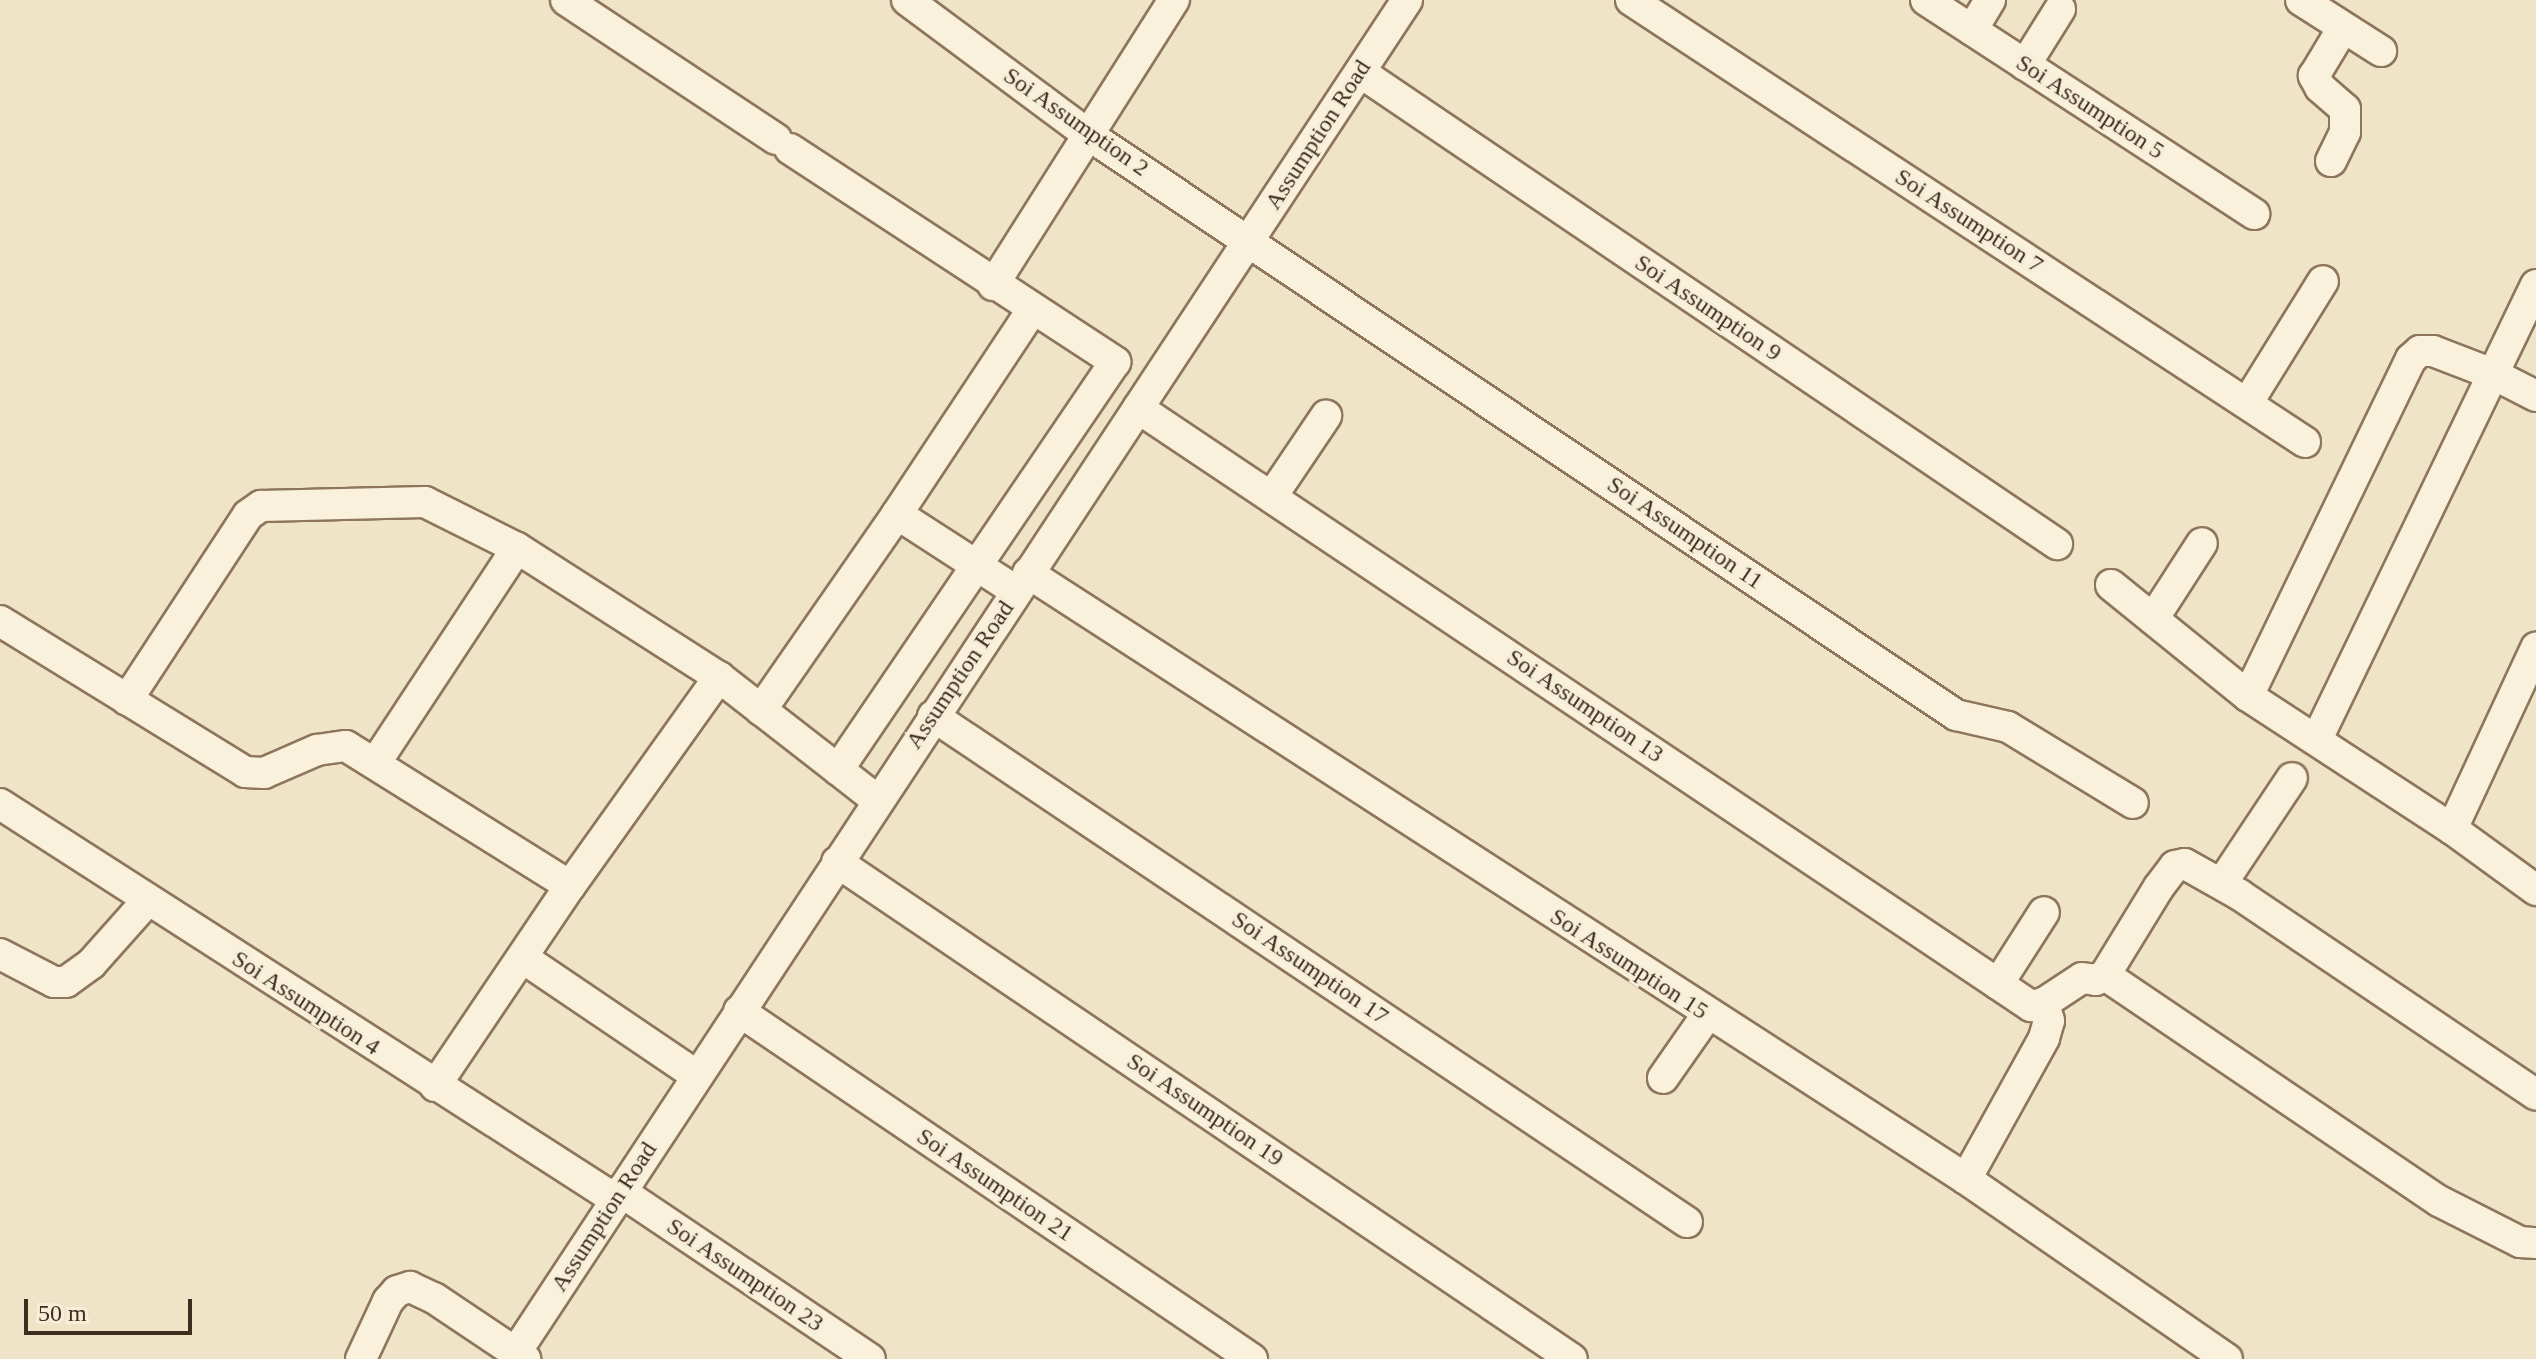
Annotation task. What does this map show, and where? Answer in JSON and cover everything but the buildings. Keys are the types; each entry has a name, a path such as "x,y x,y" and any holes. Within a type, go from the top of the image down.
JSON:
{"street":[{"name":"Soi Assumption 13","path":"566,0 993,285 1115,362 1146,397 1272,496 1998,984 2037,1005"},
{"name":"Soi Assumption 2","path":"907,0 1090,136 1249,240"},
{"path":"993,285 1174,0"},
{"name":"Assumption Road","path":"520,1356 617,1195 1407,0"},
{"name":"Soi Assumption 7","path":"1631,0 2305,442"},
{"name":"Soi Assumption 5","path":"1926,0 2254,214"},
{"path":"1972,30 1990,0"},
{"path":"2301,0 2381,51"},
{"path":"2025,65 2060,9"},
{"path":"2331,161 2345,132 2345,109 2320,87 2314,76 2343,28"},
{"name":"Soi Assumption 9","path":"1360,72 2057,544"},
{"name":"Soi Assumption 11","path":"1249,240 1956,715 2008,727 2133,803"},
{"path":"2248,402 2323,281"},
{"path":"2317,739 2536,285"},
{"path":"761,710 897,514 1032,310"},
{"path":"2248,696 2411,359 2420,351 2433,351 2493,374 2536,396"},
{"path":"838,770 1115,362"},
{"path":"1272,496 1326,416"},
{"path":"127,700 248,515 261,506 425,502 517,548 719,677 877,800"},
{"name":"Soi Assumption 15","path":"897,514 976,565 1022,582 1966,1179 2227,1359"},
{"path":"2153,619 2202,543"},
{"path":"376,762 517,548"},
{"path":"2111,585 2248,696 2452,829 2536,890"},
{"path":"0,621 251,774 339,745 354,749 570,886"},
{"path":"2452,829 2536,648"},
{"path":"435,1086 570,886 719,677"},
{"name":"Soi Assumption 17","path":"933,716 1687,1222"},
{"path":"2222,883 2292,778"},
{"name":"Soi Assumption 4","path":"0,804 435,1086 617,1195"},
{"name":"Soi Assumption 19","path":"837,862 1572,1359"},
{"path":"1966,1179 2044,1038 2049,1021 2037,1005 2082,978 2096,980 2105,975 2175,866 2185,864 2222,883 2536,1095"},
{"path":"0,954 54,982 66,982 91,964 148,900"},
{"path":"1998,984 2044,912"},
{"path":"523,958 697,1076"},
{"path":"2105,975 2439,1201 2520,1242 2536,1243"},
{"name":"Soi Assumption 21","path":"739,1011 1252,1359"},
{"path":"1663,1078 1707,1015"},
{"name":"Soi Assumption 23","path":"617,1195 870,1359"},
{"path":"361,1359 388,1301 397,1291 410,1287 434,1298 520,1356"}]}
